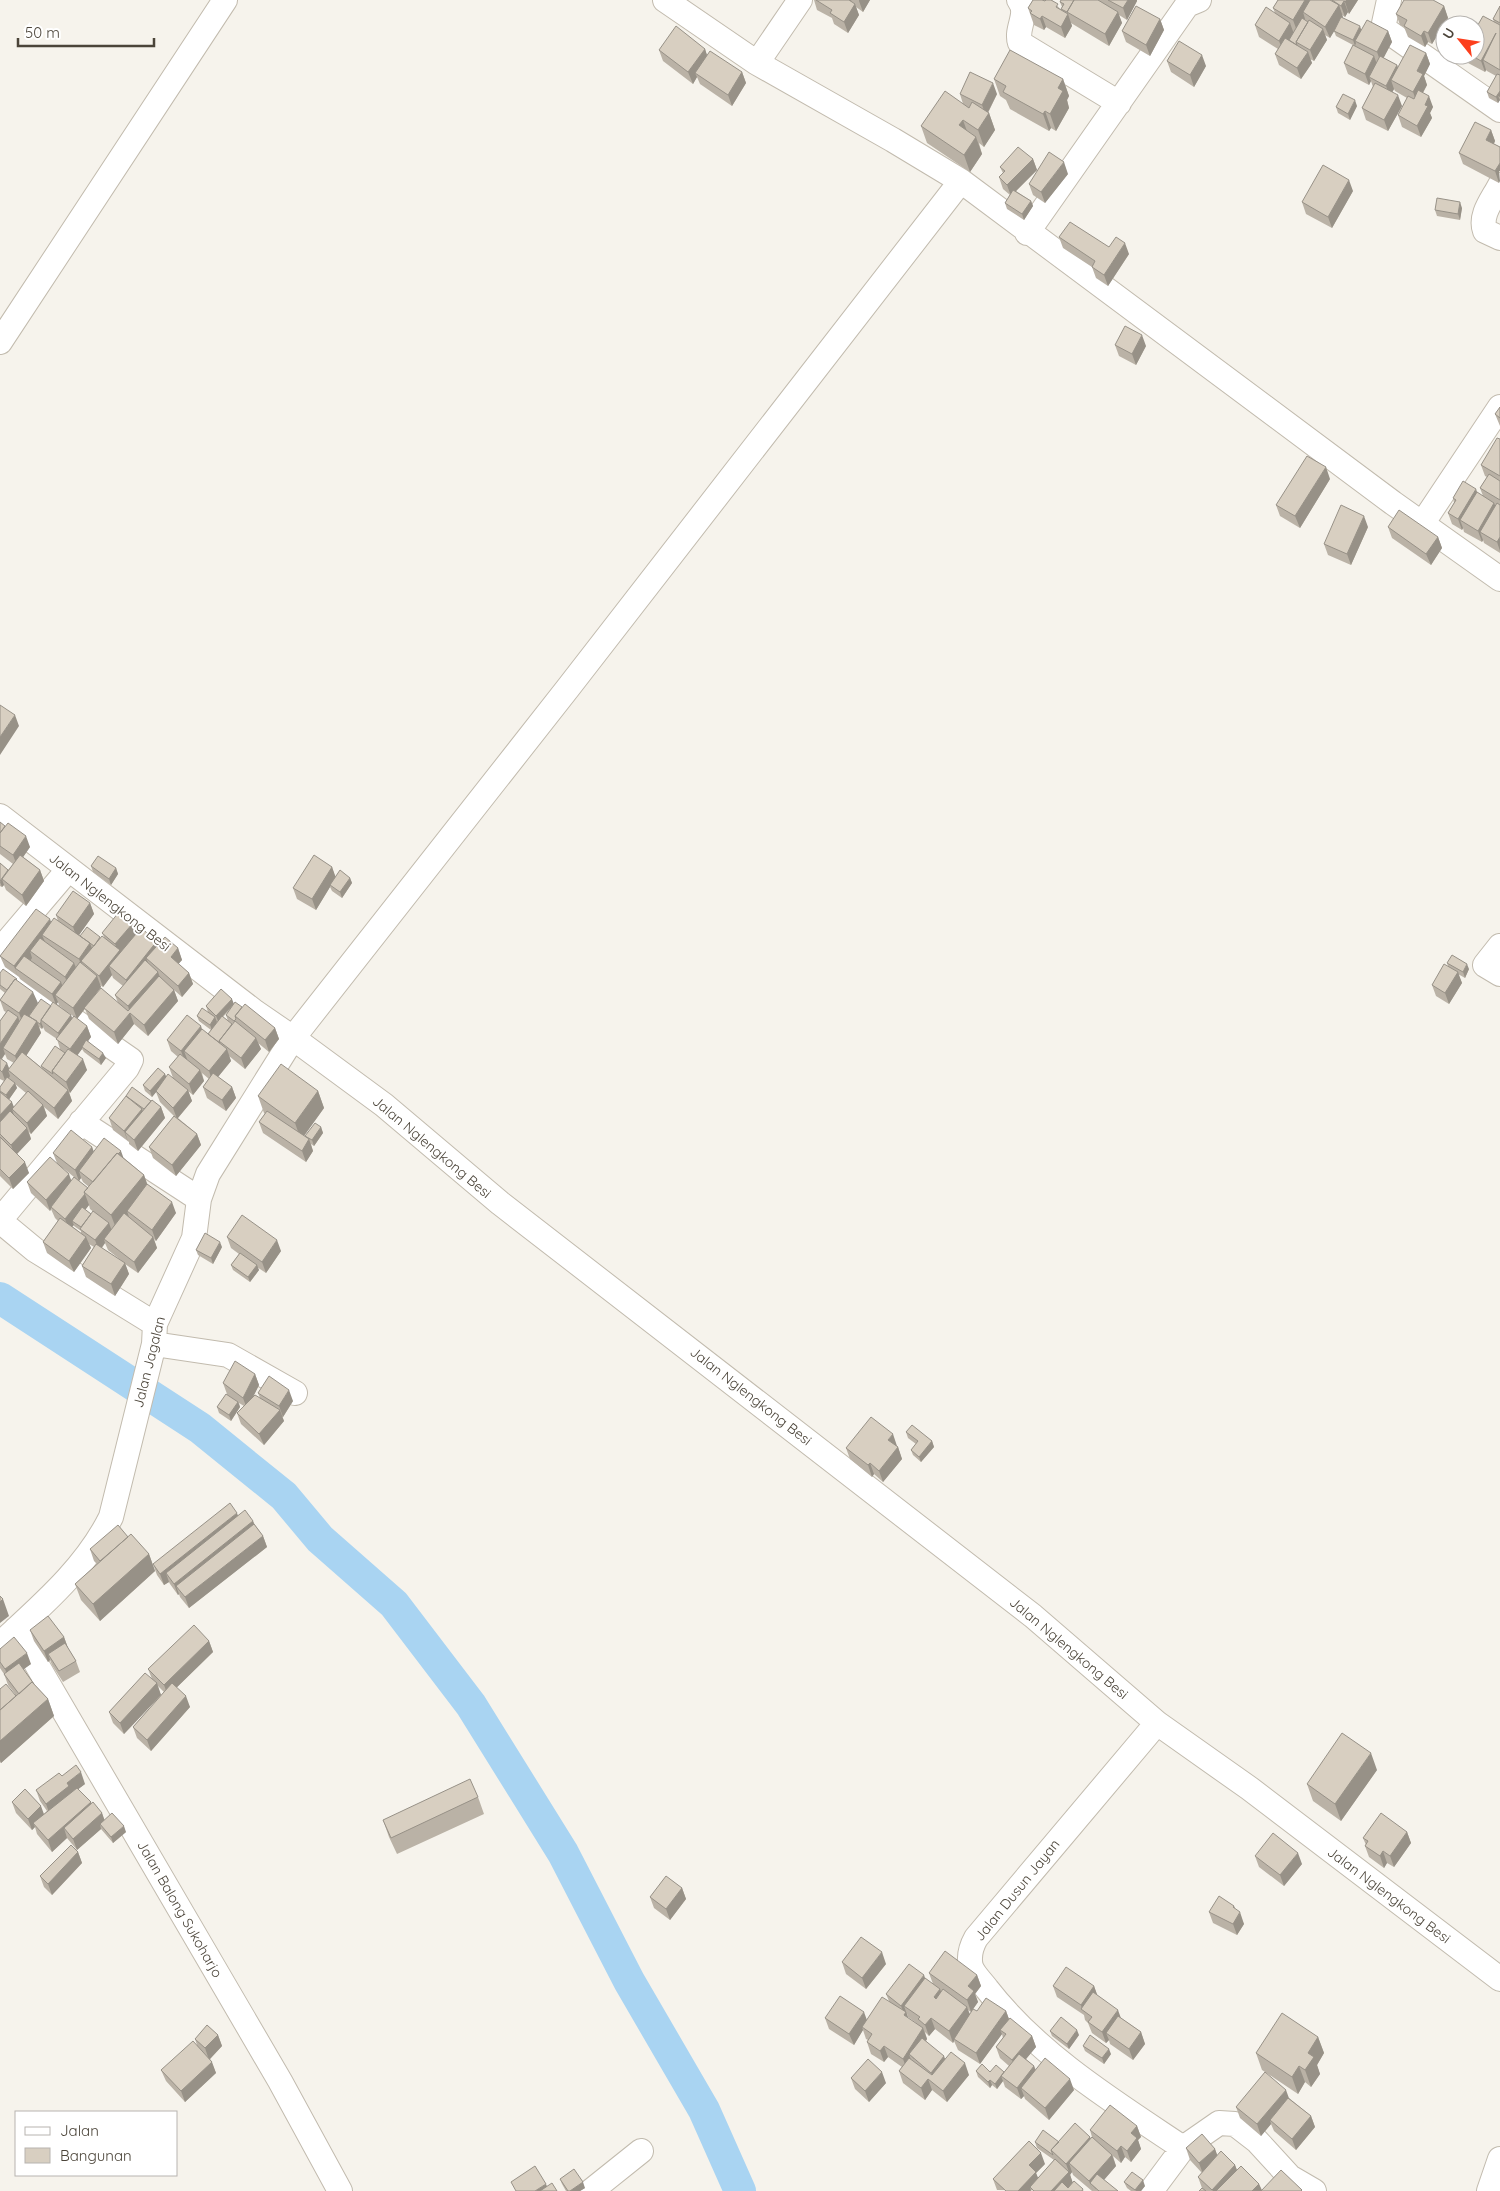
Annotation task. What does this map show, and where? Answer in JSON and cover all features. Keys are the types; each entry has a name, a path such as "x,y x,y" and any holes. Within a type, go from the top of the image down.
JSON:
{"street":[{"path":"0,342 10,313 225,0"},
{"path":"665,0 757,63 961,181 1027,233 1500,580"},
{"path":"757,63 799,0"},
{"path":"1019,0 1024,14 1019,31 1020,42 1119,103"},
{"path":"1389,0 1383,28 1500,110"},
{"path":"1027,233 1192,2"},
{"name":"Jalan Jagalan","path":"8,1636 62,1585 104,1531 111,1517 155,1334 194,1238 199,1199 208,1174 293,1038 568,688 961,181"},
{"path":"1500,185 1484,216 1483,224 1485,231 1500,238"},
{"path":"1422,524 1500,407"},
{"name":"Jalan Nglengkong Besi","path":"0,816 255,1012 384,1105 500,1203 1033,1616 1156,1723 1249,1788 1500,1979"},
{"path":"0,950 68,870"},
{"path":"1500,946 1485,965 1500,974"},
{"path":"0,969 131,1060 130,1064 0,1221 35,1250 155,1334 228,1355 295,1393"},
{"path":"81,1122 199,1199"},
{"name":"Jalan Balong Sukoharjo","path":"8,1636 280,2081 340,2191"},
{"name":"Jalan Dusun Jayan","path":"1156,1723 976,1938 971,1947 970,1958 972,1968 1001,2008 1021,2027 1113,2100 1183,2148"},
{"path":"1151,2191 1183,2148 1219,2123 1235,2124 1257,2141 1283,2184 1314,2191"},
{"path":"592,2191 641,2151"},
{"path":"1489,2191 1500,2159"}],"building":[{"path":"816,0 849,0 855,4 844,22 830,13 832,10"},
{"path":"1033,0 1051,0 1058,4 1056,7 1068,14 1061,27 1042,16 1040,19 1030,13 1032,11 1028,8"},
{"path":"1061,0 1074,0 1067,12 1061,9 1064,4 1060,2"},
{"path":"1074,0 1098,0 1118,12 1105,34 1067,12"},
{"path":"1108,0 1128,0 1123,8"},
{"path":"1278,0 1305,0 1293,20 1273,8"},
{"path":"1310,0 1330,0 1339,5 1325,27 1303,12"},
{"path":"1332,0 1347,0 1341,6"},
{"path":"1404,0 1433,0 1444,6 1439,15 1435,15 1435,21 1428,33 1424,31 1421,36 1404,26 1407,20 1396,14"},
{"path":"1136,6 1160,19 1146,45 1122,31"},
{"path":"1500,6 1500,23 1493,19"},
{"path":"1266,7 1290,23 1279,41 1255,25"},
{"path":"1341,17 1360,26 1353,40 1334,31"},
{"path":"1485,17 1500,25 1500,70 1485,61 1485,56 1496,33 1485,54"},
{"path":"1302,18 1308,22 1296,42 1297,45 1289,40"},
{"path":"1309,20 1323,29 1310,50 1296,42"},
{"path":"1367,20 1388,31 1377,52 1355,41"},
{"path":"676,26 705,49 688,72 659,50"},
{"path":"1285,38 1308,52 1297,68 1275,54"},
{"path":"1179,41 1202,55 1190,75 1167,61"},
{"path":"1353,45 1374,56 1365,74 1344,63"},
{"path":"1410,45 1426,53 1417,71 1423,74 1413,92 1391,80"},
{"path":"1010,50 1063,79 1058,88 1063,91 1050,114 1045,111 1043,114 1003,92 1006,86 994,79"},
{"path":"710,51 742,72 728,95 695,73"},
{"path":"1380,56 1397,65 1386,86 1369,77"},
{"path":"970,72 993,83 982,105 960,94"},
{"path":"1497,74 1500,75 1500,91 1496,97 1487,92"},
{"path":"1375,83 1398,95 1384,120 1362,108"},
{"path":"1418,90 1429,96 1425,105 1428,106 1417,126 1398,115 1408,96 1414,99"},
{"path":"945,91 969,108 972,102 989,113 978,130 963,120 959,125 976,137 964,155 921,126"},
{"path":"1343,94 1355,100 1348,114 1336,107"},
{"path":"1475,122 1491,130 1486,140 1500,147 1500,163 1495,171 1459,153"},
{"path":"1018,147 1033,159 1007,185 999,177 1005,171 1000,167"},
{"path":"1049,152 1064,162 1041,192 1029,184"},
{"path":"1323,165 1349,180 1328,217 1302,202"},
{"path":"1013,190 1031,201 1022,214 1005,203"},
{"path":"1437,198 1460,202 1458,214 1435,210"},
{"path":"1070,222 1109,247 1116,237 1125,243 1104,275 1092,267 1095,261 1059,237"},
{"path":"1125,326 1142,335 1132,354 1115,345"},
{"path":"1500,407 1500,418 1495,414"},
{"path":"1497,438 1500,439 1500,476 1481,465"},
{"path":"1307,456 1326,467 1295,516 1276,505"},
{"path":"1489,474 1500,481 1500,500 1480,488"},
{"path":"1463,481 1476,489 1458,519 1448,513 1456,500 1453,498"},
{"path":"1477,492 1494,503 1478,531 1460,520"},
{"path":"1497,503 1500,505 1500,537 1497,542 1480,532"},
{"path":"1341,505 1364,516 1347,554 1324,544"},
{"path":"1399,510 1438,537 1426,554 1388,527"},
{"path":"0,705 15,715 0,737"},
{"path":"0,822 5,826 0,833"},
{"path":"8,823 26,836 13,855 0,846 0,833"},
{"path":"20,855 40,870 22,895 2,879"},
{"path":"314,855 332,867 312,899 293,888"},
{"path":"98,856 116,868 109,879 91,866"},
{"path":"0,863 8,870 0,881"},
{"path":"340,870 350,878 340,892 330,885"},
{"path":"73,891 90,903 73,927 56,915"},
{"path":"36,909 50,919 14,966 0,956"},
{"path":"119,912 133,923 115,944 102,933"},
{"path":"54,918 90,943 79,959 42,935"},
{"path":"87,927 100,937 94,946 80,936"},
{"path":"141,928 157,941 126,980 109,966"},
{"path":"102,936 120,950 99,976 81,961"},
{"path":"165,937 178,948 171,957 189,973 178,986 146,958"},
{"path":"40,938 74,963 65,977 30,951"},
{"path":"1452,955 1467,964 1463,972 1447,963"},
{"path":"24,956 61,982 52,994 15,968"},
{"path":"145,960 158,972 128,1006 115,995"},
{"path":"80,962 97,976 73,1008 55,995"},
{"path":"1444,964 1458,972 1445,993 1432,985"},
{"path":"3,969 17,979 7,990 0,985 0,973"},
{"path":"159,976 174,990 144,1025 130,1013 114,1032 84,1008 101,988 128,1011"},
{"path":"15,979 33,992 19,1013 0,1000"},
{"path":"221,989 232,999 216,1016 206,1006"},
{"path":"41,999 51,1006 40,1024 29,1016"},
{"path":"53,1002 71,1015 58,1033 41,1020"},
{"path":"235,1002 242,1007 235,1016 236,1019 234,1021 226,1015"},
{"path":"245,1004 275,1028 265,1040 235,1016"},
{"path":"202,1008 215,1017 210,1025 197,1016"},
{"path":"8,1010 18,1017 0,1044 0,1021"},
{"path":"24,1014 37,1021 15,1056 3,1048"},
{"path":"187,1015 201,1026 181,1051 167,1040"},
{"path":"74,1016 87,1026 70,1049 56,1039"},
{"path":"222,1016 232,1024 219,1041 220,1043 208,1034"},
{"path":"235,1021 256,1038 241,1058 219,1041"},
{"path":"202,1029 227,1049 209,1071 184,1051"},
{"path":"86,1040 103,1053 99,1059 82,1047"},
{"path":"55,1046 65,1053 52,1071 53,1074 41,1066"},
{"path":"68,1049 83,1059 66,1082 52,1071"},
{"path":"22,1052 68,1090 54,1108 8,1070"},
{"path":"180,1054 200,1070 189,1084 169,1067"},
{"path":"0,1058 7,1063 2,1072 0,1070"},
{"path":"281,1064 318,1091 295,1123 258,1096"},
{"path":"158,1068 165,1074 150,1091 143,1085"},
{"path":"213,1073 232,1087 222,1100 203,1087"},
{"path":"168,1074 188,1090 173,1108 156,1091"},
{"path":"7,1077 15,1083 6,1095 0,1091 0,1087"},
{"path":"132,1087 151,1101 144,1109 126,1096"},
{"path":"28,1091 43,1105 27,1123 12,1109"},
{"path":"0,1092 12,1102 0,1115"},
{"path":"126,1096 142,1109 124,1131 109,1118"},
{"path":"152,1100 161,1107 134,1140 125,1132"},
{"path":"10,1111 27,1128 11,1145 0,1134 0,1122"},
{"path":"267,1111 309,1139 302,1151 259,1122"},
{"path":"174,1116 197,1134 172,1165 149,1147"},
{"path":"315,1123 321,1127 312,1140 305,1136"},
{"path":"71,1130 92,1147 75,1170 53,1153"},
{"path":"0,1137 25,1162 9,1178 0,1169"},
{"path":"104,1138 121,1151 117,1153 93,1182 79,1171"},
{"path":"117,1153 144,1175 111,1215 84,1192"},
{"path":"50,1157 69,1174 46,1200 27,1182"},
{"path":"74,1177 88,1188 65,1219 51,1207"},
{"path":"147,1184 172,1202 152,1230 127,1211"},
{"path":"82,1207 91,1214 81,1227 72,1221"},
{"path":"93,1211 109,1223 95,1240 80,1229"},
{"path":"124,1213 153,1237 134,1262 104,1239"},
{"path":"242,1215 277,1240 262,1262 227,1237"},
{"path":"60,1218 86,1237 69,1261 43,1242"},
{"path":"205,1233 220,1242 211,1258 196,1250"},
{"path":"96,1244 125,1263 111,1284 82,1266"},
{"path":"240,1253 257,1265 248,1277 231,1265"},
{"path":"235,1361 255,1374 243,1398 223,1383"},
{"path":"269,1376 289,1390 279,1406 258,1393"},
{"path":"226,1394 238,1402 229,1415 217,1407"},
{"path":"255,1395 280,1410 259,1434 237,1413"},
{"path":"871,1417 893,1434 888,1440 898,1447 879,1471 846,1448"},
{"path":"912,1425 932,1441 919,1457 911,1450 918,1441 906,1432"},
{"path":"230,1503 237,1513 160,1574 153,1564"},
{"path":"245,1510 253,1521 174,1584 166,1573"},
{"path":"254,1524 263,1536 185,1597 176,1586"},
{"path":"118,1525 128,1537 100,1561 90,1549"},
{"path":"131,1534 149,1554 93,1604 75,1584"},
{"path":"48,1616 64,1637 44,1651 30,1630"},
{"path":"194,1625 209,1641 164,1685 148,1669"},
{"path":"14,1637 27,1653 5,1669 0,1662 0,1649"},
{"path":"65,1643 76,1661 59,1671 48,1654"},
{"path":"19,1663 34,1684 32,1682 19,1694 4,1674"},
{"path":"145,1673 157,1683 120,1723 109,1712"},
{"path":"32,1682 48,1699 0,1741 0,1710"},
{"path":"172,1683 186,1696 147,1740 133,1727"},
{"path":"6,1684 16,1696 0,1710 0,1689"},
{"path":"1342,1733 1371,1753 1335,1804 1307,1784"},
{"path":"76,1765 81,1772 67,1783 69,1786 46,1804 36,1790 59,1773 62,1776"},
{"path":"470,1779 478,1797 391,1838 383,1820"},
{"path":"77,1788 91,1802 48,1840 33,1823"},
{"path":"25,1789 41,1806 28,1819 12,1802"},
{"path":"93,1802 102,1813 73,1839 64,1828"},
{"path":"112,1813 124,1826 111,1837 100,1824"},
{"path":"1381,1813 1407,1832 1390,1856 1383,1851 1380,1856 1365,1846 1368,1841 1363,1838"},
{"path":"1273,1833 1298,1853 1280,1875 1255,1856"},
{"path":"71,1845 78,1852 48,1884 40,1876"},
{"path":"666,1876 682,1888 666,1909 650,1897"},
{"path":"1219,1896 1240,1912 1233,1924 1209,1912"},
{"path":"861,1937 882,1952 862,1978 842,1962"},
{"path":"945,1951 977,1975 968,1986 974,1991 967,2000 929,1973"},
{"path":"909,1964 924,1975 901,2006 886,1994"},
{"path":"1066,1967 1094,1986 1081,2005 1053,1986"},
{"path":"925,1978 940,1989 934,1997 936,1999 943,1989 967,2007 949,2031 931,2018 925,2025 918,2019 920,2017 904,2006"},
{"path":"1093,1992 1118,2010 1102,2032 1088,2022 1092,2017 1081,2009"},
{"path":"840,1996 864,2012 849,2034 825,2018"},
{"path":"882,1997 906,2012 904,2015 923,2028 903,2059 884,2046 880,2051 867,2042 872,2034 862,2027"},
{"path":"986,1998 1006,2011 976,2053 954,2039 973,2009 977,2011"},
{"path":"1282,2013 1318,2037 1308,2053 1314,2057 1305,2070 1299,2066 1292,2077 1256,2053"},
{"path":"1118,2016 1141,2032 1129,2049 1106,2033"},
{"path":"1061,2017 1077,2030 1067,2044 1050,2031"},
{"path":"1010,2018 1032,2036 1012,2060 996,2047 1006,2034 1000,2030"},
{"path":"207,2025 218,2035 205,2048 195,2039"},
{"path":"1090,2035 1109,2049 1102,2058 1083,2046"},
{"path":"922,2038 944,2056 931,2073 909,2054"},
{"path":"193,2041 212,2062 181,2091 161,2070"},
{"path":"951,2052 965,2063 943,2091 928,2079 921,2088 899,2071 909,2058 932,2075"},
{"path":"1019,2054 1034,2066 1017,2088 1001,2076"},
{"path":"1045,2058 1070,2079 1045,2108 1021,2088"},
{"path":"868,2059 882,2072 865,2091 851,2078"},
{"path":"982,2064 990,2072 996,2065 1004,2072 995,2084 990,2080 988,2082 976,2071"},
{"path":"1265,2072 1286,2090 1257,2124 1236,2107"},
{"path":"1288,2098 1311,2116 1292,2139 1270,2120"},
{"path":"1110,2105 1137,2126 1131,2133 1137,2138 1127,2151 1121,2146 1117,2151 1090,2130"},
{"path":"1075,2123 1090,2137 1066,2164 1051,2150"},
{"path":"1043,2130 1059,2142 1051,2150 1053,2155 1035,2142"},
{"path":"1202,2134 1215,2149 1199,2163 1186,2148"},
{"path":"1092,2137 1112,2155 1089,2181 1069,2163"},
{"path":"1029,2141 1041,2153 1029,2165 1036,2172 1018,2191 1006,2191 993,2179"},
{"path":"1221,2151 1235,2165 1212,2190 1198,2177"},
{"path":"1055,2159 1069,2172 1051,2191 1034,2191 1030,2187"},
{"path":"535,2166 546,2184 535,2191 516,2191 511,2182"},
{"path":"1241,2166 1259,2184 1252,2191 1216,2191"},
{"path":"574,2169 583,2182 568,2191 560,2179"},
{"path":"1281,2170 1302,2190 1261,2191"},
{"path":"1132,2172 1143,2180 1135,2190 1124,2182"},
{"path":"1097,2174 1118,2191 1099,2191 1090,2183"},
{"path":"1074,2181 1083,2189 1082,2191 1054,2191 1062,2182 1068,2188"},
{"path":"552,2183 557,2191 540,2191"}],"waterway":[{"path":"0,1298 200,1428 284,1496 320,1539 394,1604 471,1705 563,1853 629,1981 704,2110 740,2191"}]}
